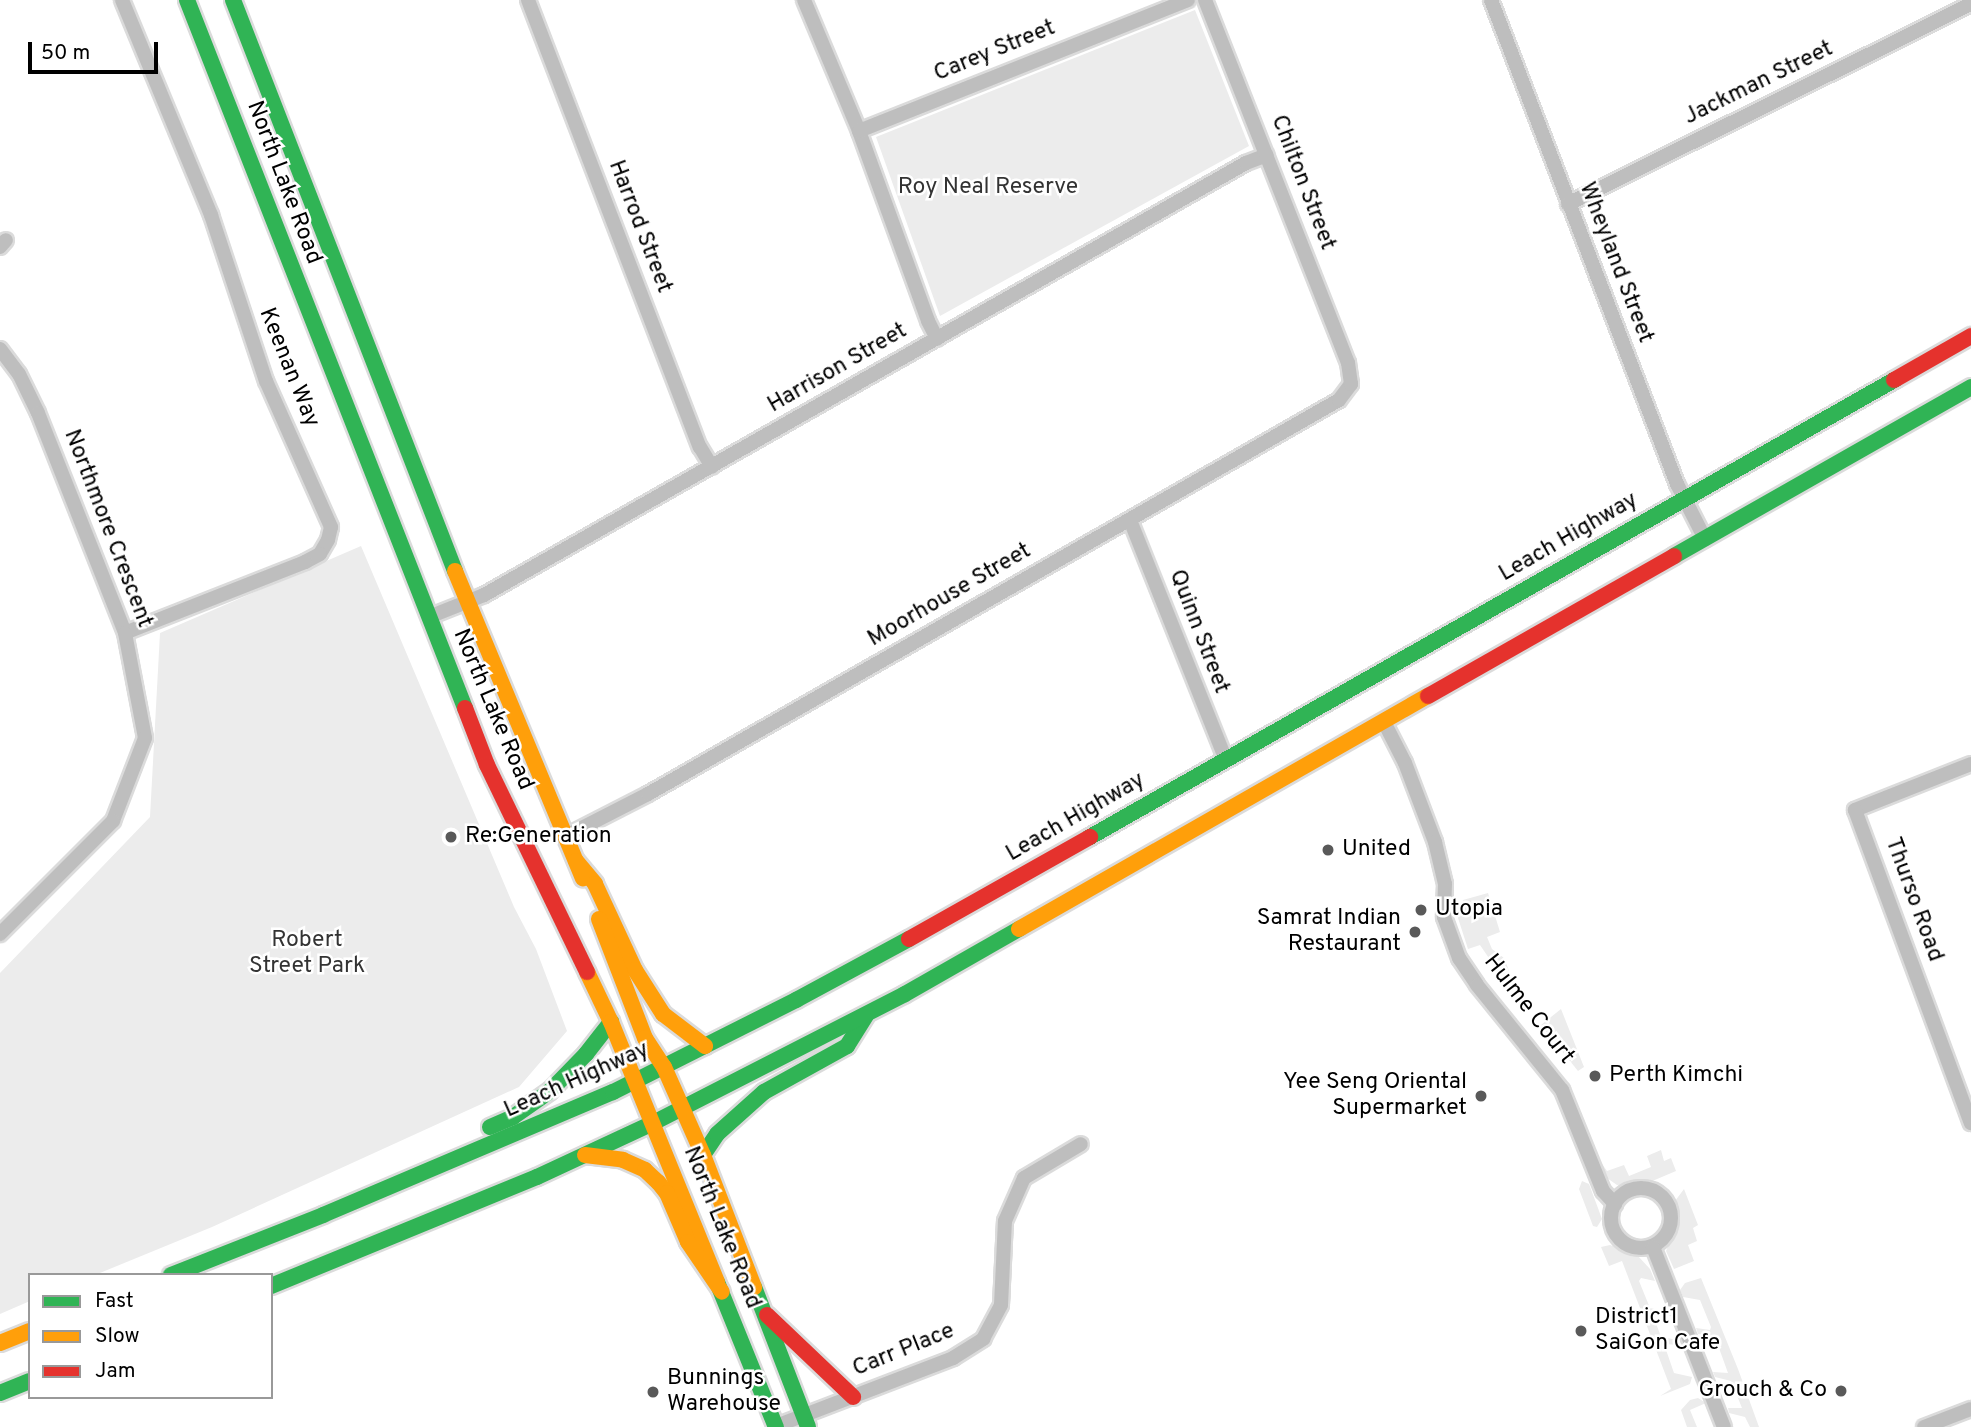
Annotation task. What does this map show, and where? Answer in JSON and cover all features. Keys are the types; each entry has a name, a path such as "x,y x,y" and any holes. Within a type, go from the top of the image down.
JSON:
{"main road":[{"name":"North Lake Road","path":"187,0 487,765 611,1022 776,1426"},
{"name":"North Lake Road","path":"233,0 468,602 576,861 645,1038 664,1067 702,1155 806,1421"},
{"name":"Leach Highway","path":"176,1273 323,1215 636,1081 881,955 1971,336"},
{"path":"273,1285 455,1213 653,1123 868,1013 1098,871 1384,722 1971,387"},
{"path":"1082,841 1098,871"},
{"path":"576,861 596,884 635,970 663,1014 705,1046"},
{"path":"702,1155 717,1134 764,1092 847,1046 868,1013"},
{"path":"323,1215 352,1188 513,1117 550,1091 576,1066 611,1022"},
{"path":"583,1155 623,1160 645,1170 658,1181 667,1193 688,1242 722,1292"},
{"path":"764,1313 853,1397"},
{"path":"0,1343 28,1332"},
{"path":"0,1393 28,1382"}],"street":[{"name":"Keenan Way","path":"122,0 211,215 266,381 331,527 328,540 320,554 305,562 125,633"},
{"path":"804,0 859,131 928,321 937,339"},
{"name":"Carey Street","path":"859,131 1188,0"},
{"name":"Chilton Street","path":"1205,0 1348,363 1351,384"},
{"name":"Wheyland Street","path":"1491,0 1683,498 1705,539"},
{"name":"Harrod Street","path":"528,1 695,434 712,467"},
{"name":"Jackman Street","path":"1568,204 1971,4"},
{"name":"Harrison Street","path":"429,617 468,602 712,467 1246,163 1267,155"},
{"name":"Northmore Crescent","path":"0,349 19,374 37,413 125,633 145,738 113,821 0,934"},
{"name":"Moorhouse Street","path":"564,837 626,806 1339,400 1351,384"},
{"name":"Quinn Street","path":"1130,520 1226,760"},
{"name":"Hulme Court","path":"1384,722 1405,763 1435,842 1445,884 1444,917 1459,958 1562,1090 1603,1191 1615,1204"},
{"name":"Thurso Road","path":"1971,764 1855,810 1971,1123"},
{"name":"Carr Place","path":"776,1426 806,1421 853,1397 953,1358 983,1339 1001,1305 1005,1221 1024,1178 1082,1144"},
{"path":"1645,1188 1654,1190 1668,1202 1671,1210 1671,1228 1667,1236 1653,1247 1634,1248 1619,1239 1611,1225 1615,1204 1628,1191 1645,1188"},
{"path":"1653,1247 1724,1427"},
{"path":"1924,1427 1971,1409"}],"green space":[{"name":"Roy Neal Reserve","path":"1195,10 1249,146 940,316 876,137"},
{"name":"Robert Street Park","path":"361,546 514,907 536,949 567,1031 519,1087 212,1227 100,1273 28,1273 28,1302 0,1314 0,973 150,817 160,633"},
{"path":"1488,893 1500,932 1487,937 1492,949 1504,958 1518,993 1514,995 1480,945 1468,949 1458,918 1463,900"},
{"path":"1561,1009 1584,1067 1578,1071 1541,1025"},
{"path":"1661,1150 1664,1161 1671,1158 1676,1171 1650,1182 1617,1185 1607,1178 1600,1161 1607,1171 1624,1165 1629,1176 1651,1167 1647,1156"},
{"path":"1582,1181 1589,1184 1602,1219 1597,1227 1593,1226 1579,1189"},
{"path":"1684,1189 1698,1225 1693,1228 1697,1241 1688,1245 1694,1261 1674,1269 1666,1251 1677,1224 1675,1201"},
{"path":"1610,1245 1638,1256 1650,1269 1655,1281 1641,1278 1639,1281 1650,1308 1667,1312 1668,1317 1653,1315 1661,1337 1678,1340 1680,1345 1664,1344 1674,1373 1692,1377 1690,1384 1660,1396 1671,1389 1622,1261 1609,1266 1601,1247"},
{"path":"1701,1278 1759,1427 1750,1427 1745,1417 1729,1413 1728,1408 1742,1408 1731,1381 1715,1377 1713,1372 1728,1373 1715,1337 1698,1334 1696,1328 1710,1330 1711,1327 1700,1300 1683,1297 1680,1290 1685,1283"},
{"path":"1698,1398 1706,1403 1690,1410 1697,1427 1687,1427 1681,1410 1690,1400"}],"traffic: fast":[{"path":"187,0 465,708"},
{"path":"233,0 455,571"},
{"path":"1090,837 1894,380"},
{"path":"1674,556 1971,387"},
{"path":"273,1285 537,1177 653,1123 905,994 1019,929"},
{"path":"176,1273 323,1215 613,1092 796,1000 909,939"},
{"path":"703,1155 717,1134 764,1092 847,1046 866,1016"},
{"path":"490,1127 513,1117 550,1091 586,1054 611,1022"},
{"path":"717,1282 776,1427"},
{"path":"754,1287 808,1427"},
{"path":"0,1393 28,1382"}],"traffic: slow":[{"path":"455,571 583,878"},
{"path":"1019,929 1428,696"},
{"path":"576,861 595,884 635,970 663,1014 705,1046"},
{"path":"599,919 645,1038 664,1067 703,1155 754,1287"},
{"path":"587,972 611,1022 717,1282"},
{"path":"585,1155 623,1160 645,1170 658,1182 667,1193 688,1242 722,1292"},
{"path":"0,1343 28,1332"}],"traffic: jam":[{"path":"1894,380 1971,336"},
{"path":"1428,696 1674,556"},
{"path":"465,708 487,765 587,972"},
{"path":"909,939 1090,837"},
{"path":"767,1315 853,1397"}],"place":[{"name":"Re:Generation","path":"451,837"},
{"name":"United","path":"1328,850"},
{"name":"Utopia","path":"1421,910"},
{"name":"Samrat Indian Restaurant","path":"1415,932"},
{"name":"Perth Kimchi","path":"1595,1076"},
{"name":"Yee Seng Oriental Supermarket","path":"1481,1096"},
{"name":"District1 SaiGon Cafe","path":"1581,1331"},
{"name":"Grouch & Co","path":"1841,1391"},
{"name":"Bunnings Warehouse","path":"653,1392"}]}
